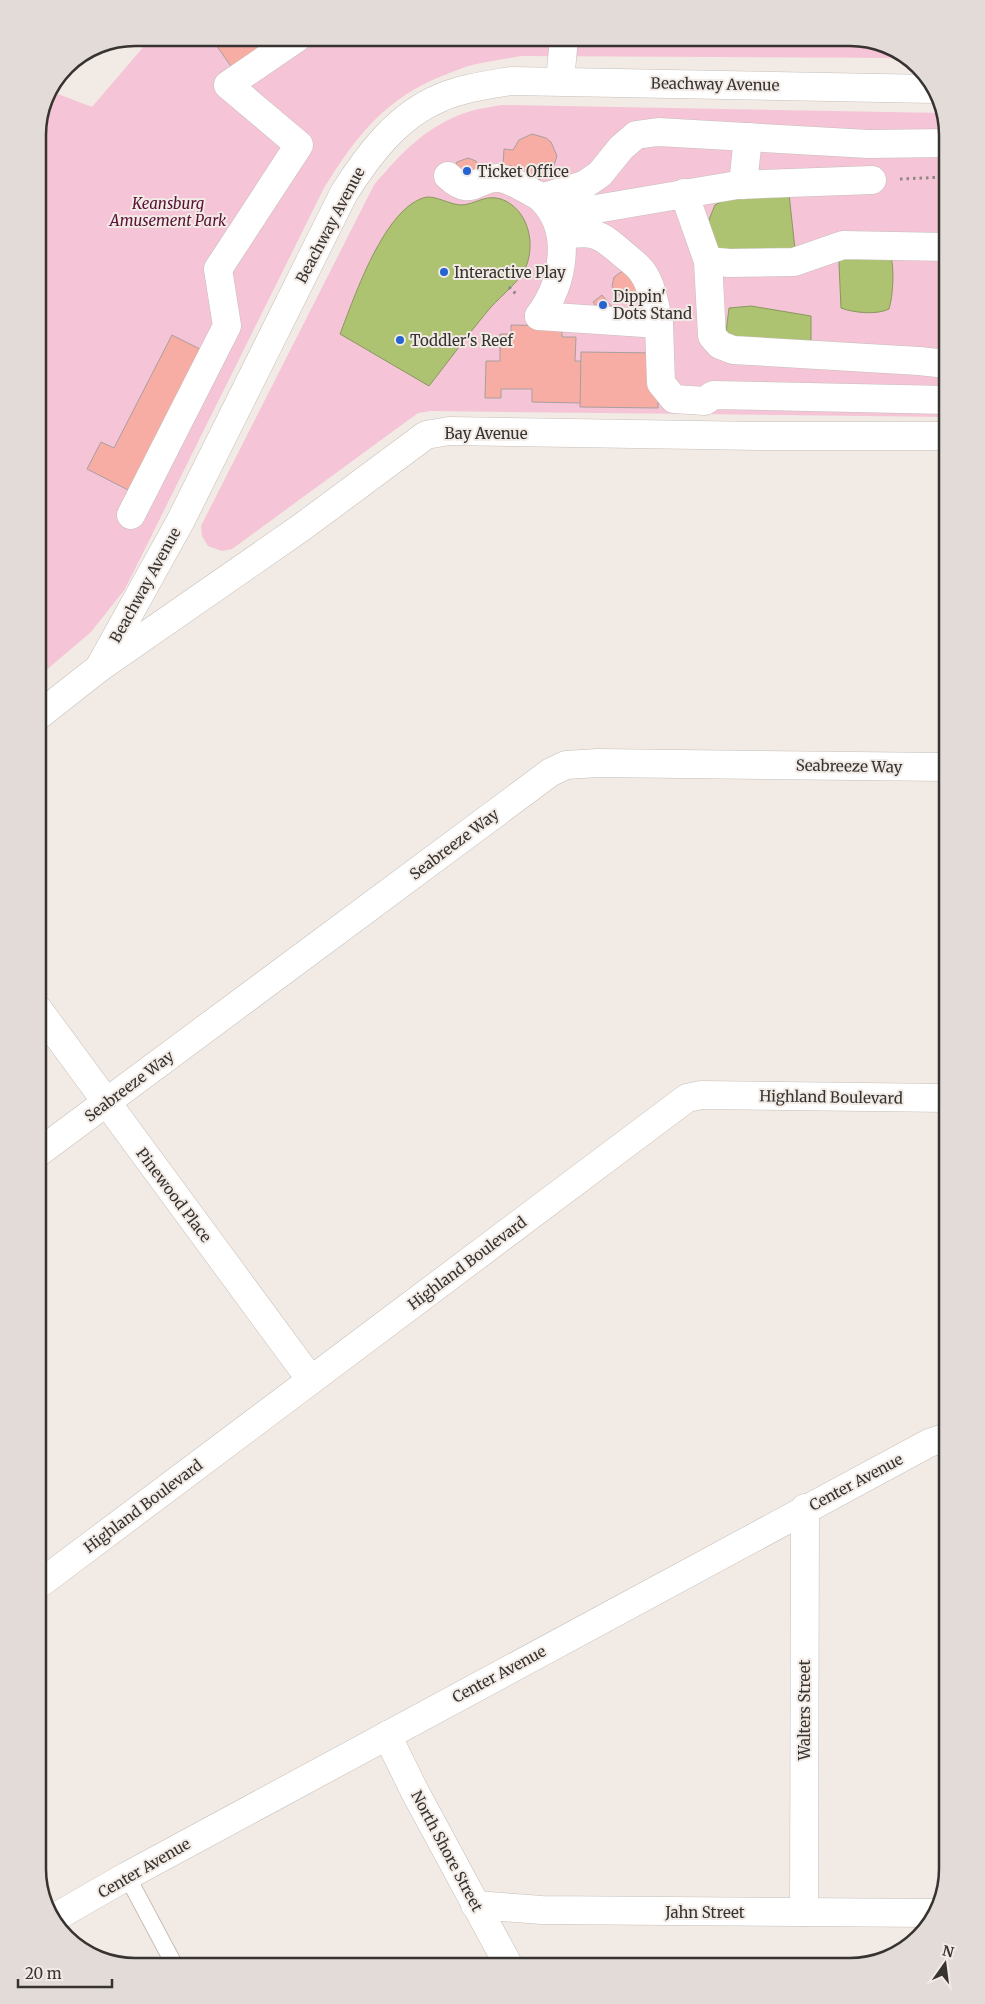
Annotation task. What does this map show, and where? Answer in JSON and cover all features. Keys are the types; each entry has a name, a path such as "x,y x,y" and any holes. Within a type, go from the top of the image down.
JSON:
{"street":[{"path":"131,515 227,326 218,269 299,145 228,85 284,46"},
{"path":"560,81 563,46"},
{"name":"Beachway Avenue","path":"46,710 99,668 180,522 344,193 365,159 384,137 408,117 439,98 472,88 511,81 925,89"},
{"path":"659,324 539,316 549,302 556,287 561,262 556,216 584,185 600,174 621,148 636,135 658,132 868,144 939,143"},
{"path":"743,186 748,137"},
{"path":"448,176 456,184 468,187 494,171 513,182 556,216 583,232 594,233 604,238 639,268 648,285 659,324 661,383 674,399 705,401 713,395 939,400"},
{"path":"556,216 674,195 743,186 872,180"},
{"path":"674,195 708,261 712,336 720,345 733,350 919,360 939,363"},
{"path":"708,261 729,263 794,262 843,245 939,247"},
{"path":"834,397 835,355"},
{"name":"Bay Avenue","path":"99,668 302,527 426,435 449,431 760,436 939,436"},
{"name":"Seabreeze Way","path":"46,1147 551,772 566,765 608,763 939,767"},
{"name":"Pinewood Place","path":"46,1020 311,1380"},
{"name":"Highland Boulevard","path":"46,1578 687,1098 701,1095 939,1098"},
{"name":"Center Avenue","path":"59,1915 127,1876 805,1508 929,1443 939,1440"},
{"name":"Walters Street","path":"804,1912 805,1508"},
{"name":"North Shore Street","path":"387,1735 415,1792 505,1958"},
{"name":"Jahn Street","path":"476,1905 542,1910 926,1914"}],"lane":[{"path":"127,1876 171,1958"}],"path":[{"path":"872,180 939,177"}],"green space":[{"name":"Keansburg Amusement Park","path":"144,46 855,46 873,49 894,58 521,56 484,62 447,74 426,83 390,106 361,135 324,188 125,589 91,632 46,670 46,130 49,112 57,93 92,107"},
{"path":"502,105 936,113 939,136 939,417 431,411 418,413 232,549 222,551 208,546 202,536 201,526 374,185 395,161 429,131 456,117 483,108"}],"shaded area":[{"path":"789,194 795,249 721,253 710,240 708,222 715,205 732,196"},
{"name":"Interactive Play","path":"427,197 460,205 490,198 501,199 511,204 518,211 528,229 530,240 528,261 521,276 486,313 429,386 340,334 363,277 385,234 398,217 412,204"},
{"path":"890,254 893,266 893,282 889,309 865,313 841,308 839,264 841,255"},
{"path":"751,306 811,316 811,347 725,340 729,308"}],"building":[{"path":"217,46 273,46 235,72"},
{"path":"532,134 546,138 551,142 557,156 552,171 539,180 531,180 517,173 512,166 503,165 504,149 513,150 519,140"},
{"name":"Ticket Office","path":"468,158 476,161 479,169 456,177 455,166 457,162"},
{"path":"624,270 638,289 636,293 628,297 616,294 612,286 614,277"},
{"name":"Dippin' Dots Stand","path":"602,295 613,308 603,315 593,302"},
{"path":"511,325 562,326 562,337 576,337 575,361 581,361 581,403 532,402 532,389 501,389 501,398 485,398 486,361 500,361 500,334 511,334"},
{"path":"172,335 208,353 136,494 87,469 101,442 114,448"},
{"path":"581,352 659,353 658,408 580,407"}],"place":[{"name":"Ticket Office","path":"467,171"},
{"name":"Interactive Play","path":"444,272"},
{"name":"Dippin' Dots Stand","path":"603,305"},
{"name":"Toddler's Reef","path":"400,340"}]}
